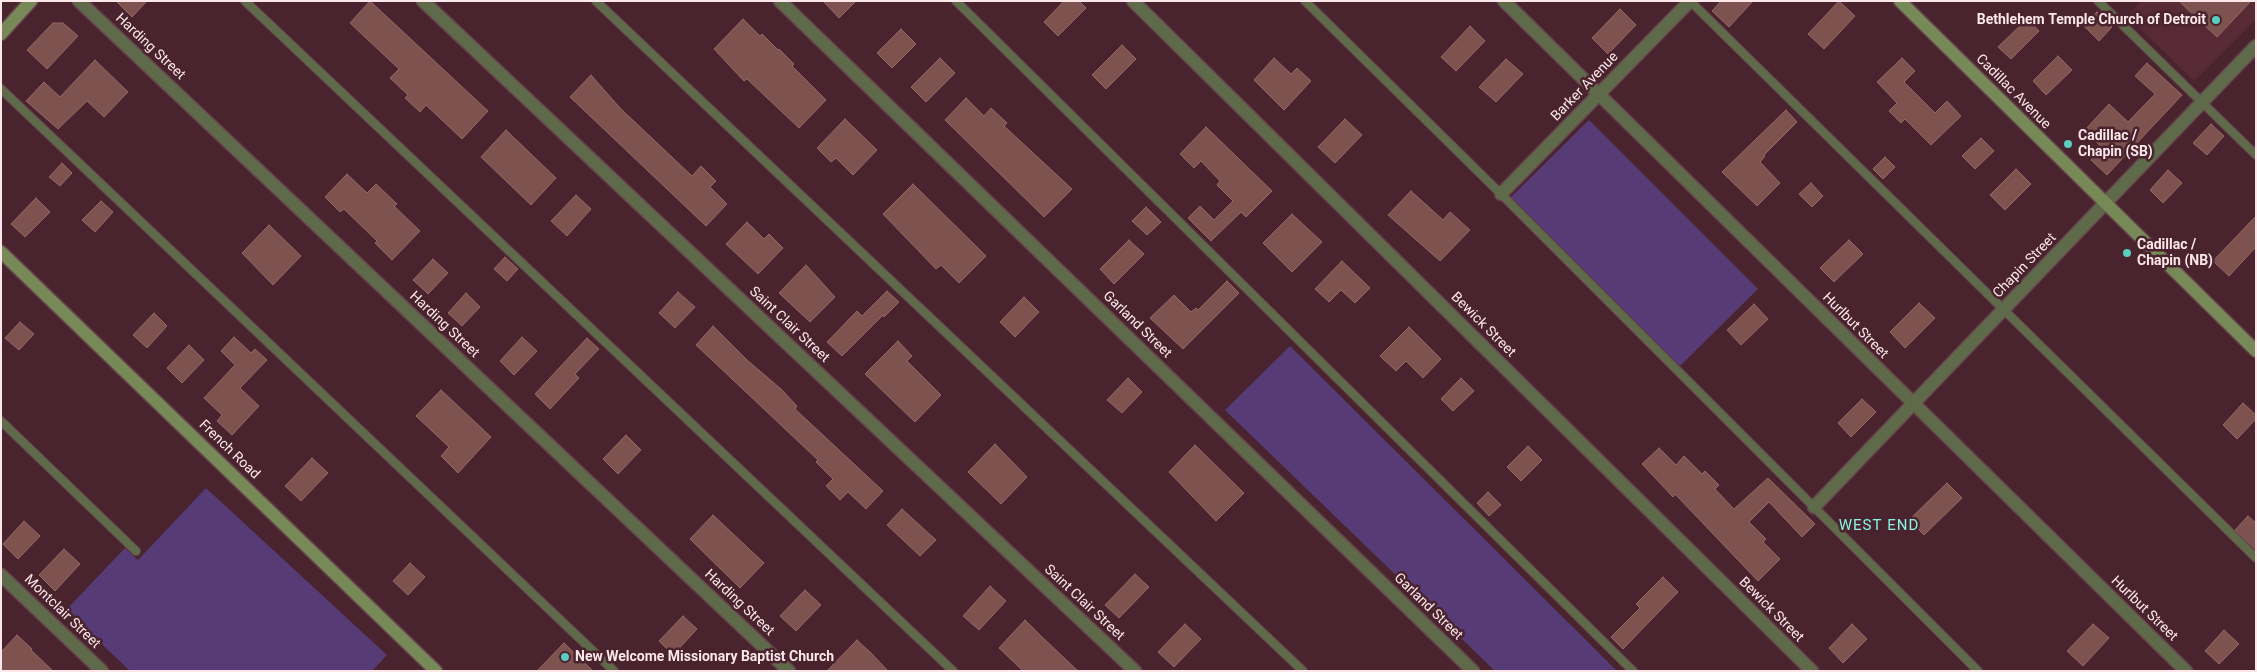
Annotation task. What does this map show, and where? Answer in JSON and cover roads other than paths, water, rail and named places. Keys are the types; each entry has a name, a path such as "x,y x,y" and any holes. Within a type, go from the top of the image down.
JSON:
{"street":[{"path":"1,34 31,1"},
{"name":"Harding Street","path":"79,1 789,671"},
{"name":"Saint Clair Street","path":"423,1 1134,671"},
{"name":"Garland Street","path":"780,1 1473,671"},
{"name":"Bewick Street","path":"1133,1 1812,671"},
{"name":"Hurlbut Street","path":"1504,1 2186,671"},
{"name":"Barker Avenue","path":"1502,194 1690,1"},
{"name":"Cadillac Avenue","path":"1900,1 2256,352"},
{"name":"Chapin Street","path":"1814,507 2255,49"},
{"name":"French Road","path":"1,252 436,671"},
{"name":"Montclair Street","path":"1,575 102,671"}],"lane":[{"path":"245,1 953,671"},
{"path":"596,1 1303,671"},
{"path":"956,1 1633,671"},
{"path":"1305,1 1502,194 1978,671"},
{"path":"1690,1 2256,558"},
{"path":"2098,1 2256,155"},
{"path":"1,90 614,671"},
{"path":"1,421 136,551"}],"place":[{"name":"Bethlehem Temple Church of Detroit","path":"2216,20"},
{"name":"Cadillac / Chapin (SB)","path":"2068,144"},
{"name":"Cadillac / Chapin (NB)","path":"2127,253"},
{"name":"New Welcome Missionary Baptist Church","path":"565,657"}],"district":[{"name":"WEST END","path":"1879,526"}]}
